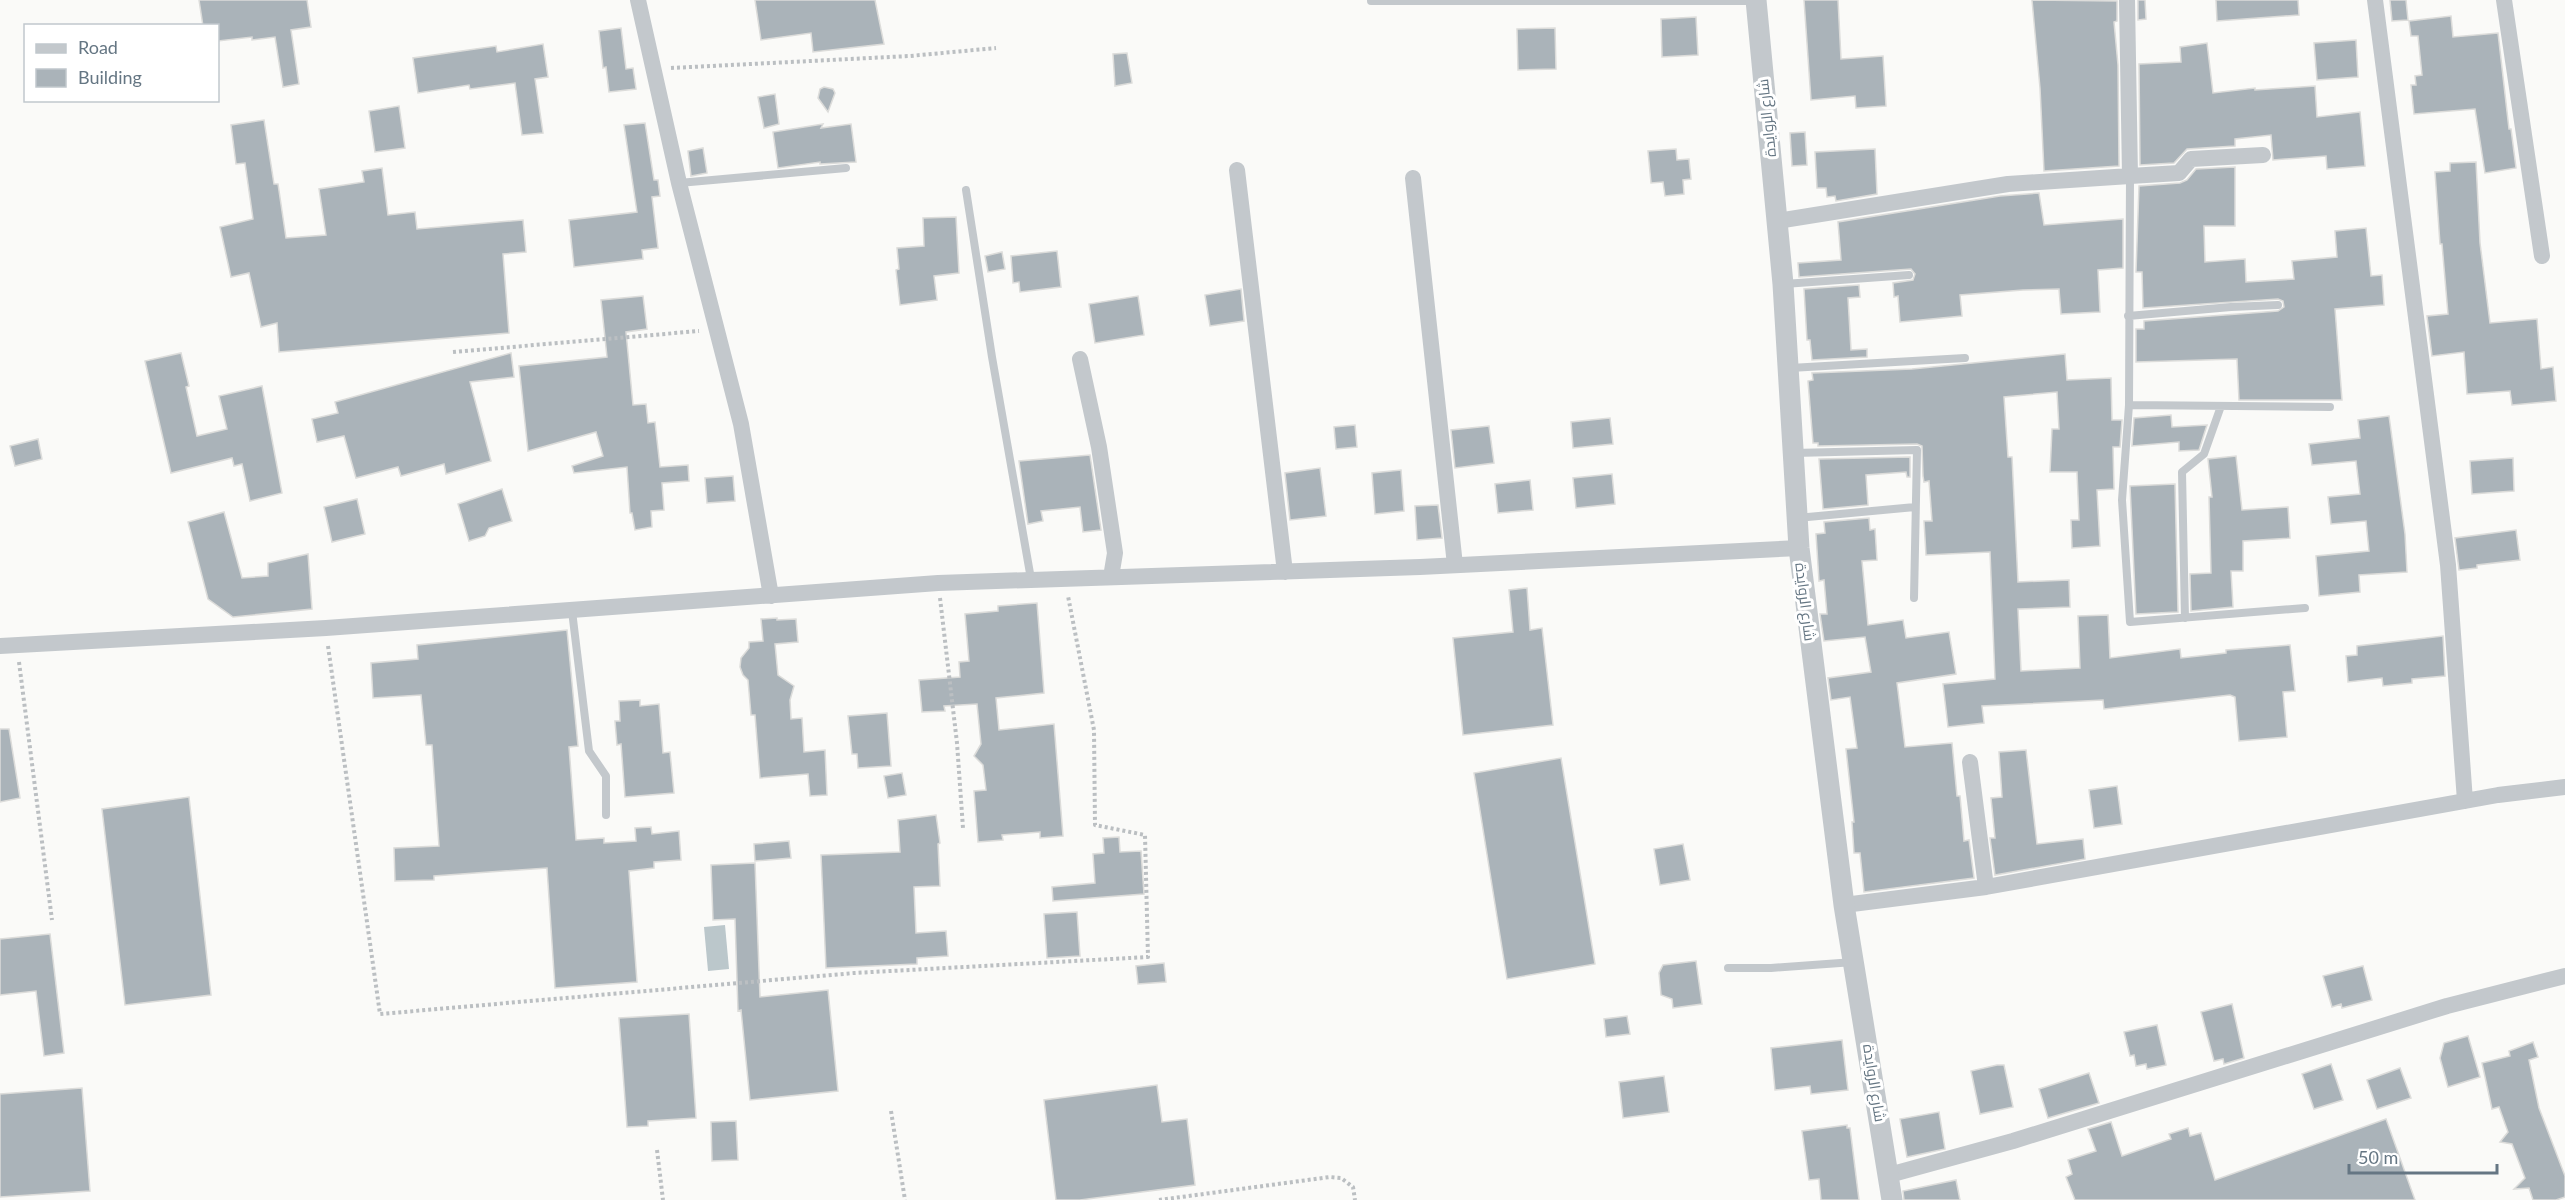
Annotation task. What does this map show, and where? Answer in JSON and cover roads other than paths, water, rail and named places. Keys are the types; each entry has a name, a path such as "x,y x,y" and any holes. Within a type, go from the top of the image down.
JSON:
{"street":[{"path":"638,0 679,183 741,424 771,596"},
{"path":"2127,0 2130,176"},
{"path":"2375,0 2448,565 2465,801"},
{"path":"2504,0 2542,256"},
{"name":"شارع الروايدة","path":"1756,1 1783,284 1786,368 1794,453 1799,549 1844,905 1892,1200"},
{"path":"1777,221 2008,184 2179,173 2191,159 2262,155"},
{"path":"1237,170 1285,572"},
{"path":"1413,178 1455,565"},
{"path":"1080,359 1099,447 1115,553 1111,577"},
{"path":"0,646 326,628 938,583 1285,572 1799,549"},
{"path":"1970,762 1986,887"},
{"path":"1844,905 1986,887 2465,801 2565,787"},
{"path":"1889,1175 2013,1141 2447,1006 2565,976"}],"lane":[{"path":"1371,1 1756,1"},
{"path":"679,183 846,168"},
{"path":"2130,176 2129,405 2122,500 2130,622 2304,608"},
{"path":"966,190 992,357 1031,579"},
{"path":"1783,284 1909,275"},
{"path":"2128,316 2278,305"},
{"path":"1786,368 1965,358"},
{"path":"2129,405 2330,406"},
{"path":"2185,618 2182,472 2204,454 2221,406"},
{"path":"1794,453 1917,450 1914,598"},
{"path":"1796,518 1915,507"},
{"path":"572,611 589,751 606,776 606,815"},
{"path":"1728,968 1771,968 1855,962"}]}
